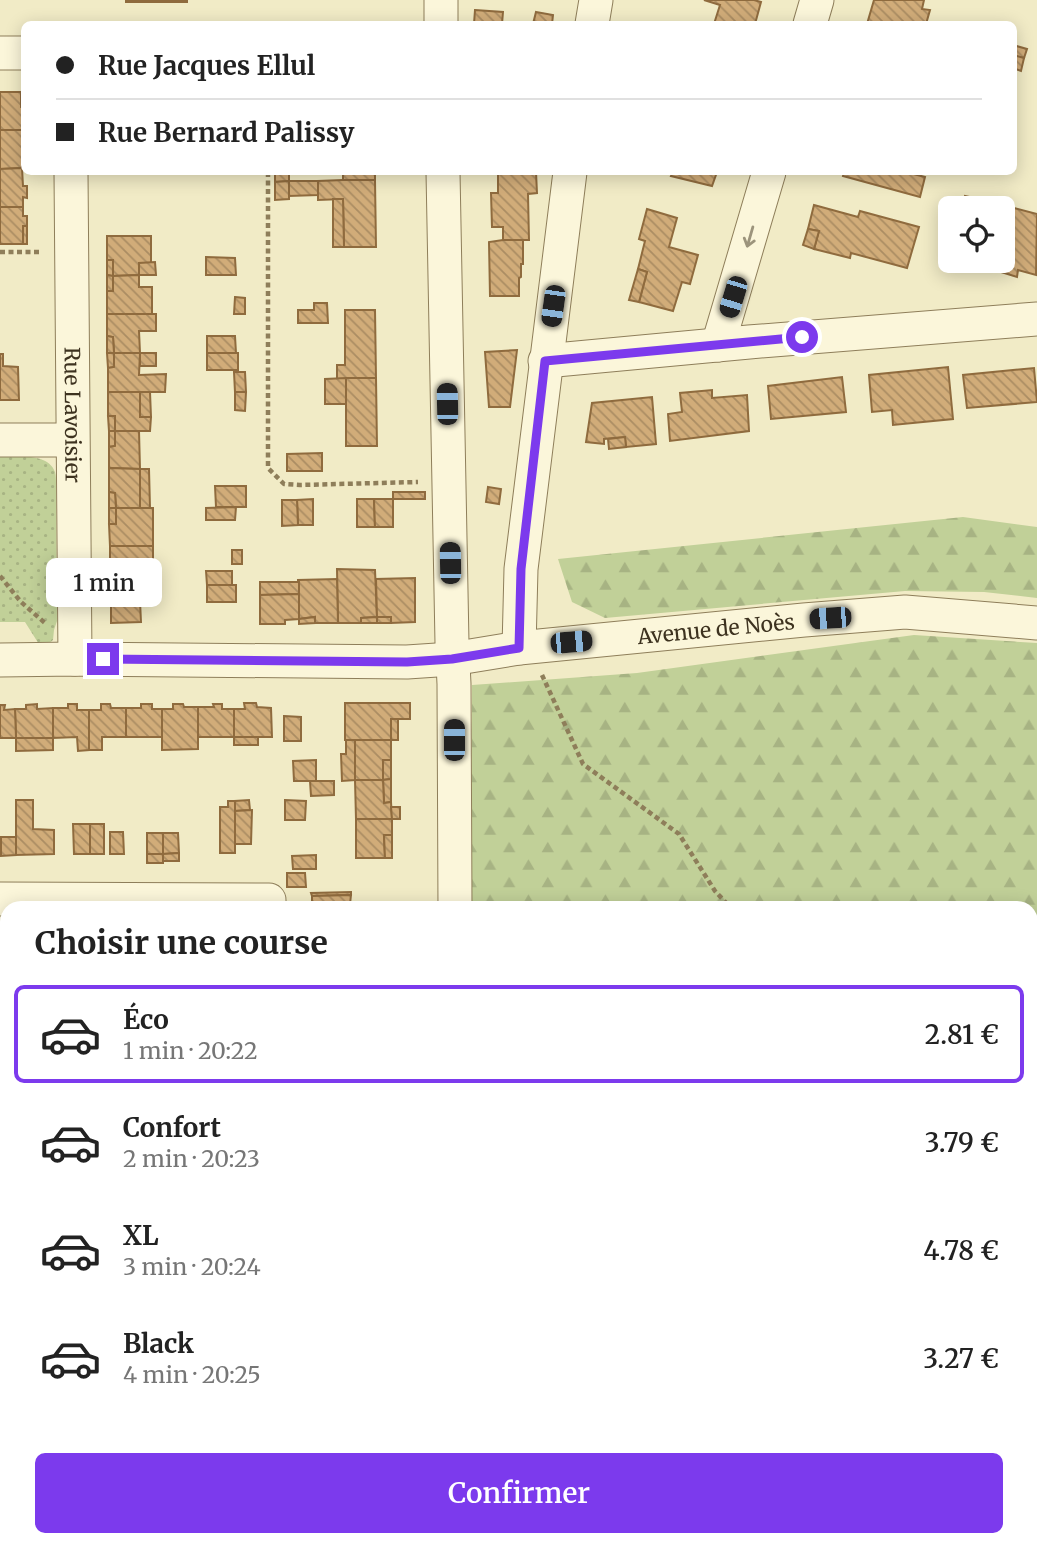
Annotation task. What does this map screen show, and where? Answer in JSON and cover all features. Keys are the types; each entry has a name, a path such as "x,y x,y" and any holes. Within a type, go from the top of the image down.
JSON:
{"street":[{"path":"441,0 441,21"},
{"path":"592,21 596,0"},
{"path":"811,21 817,0"},
{"path":"0,53 21,53"},
{"name":"Rue Lavoisier","path":"71,175 75,645"},
{"path":"443,175 454,684 455,901"},
{"path":"525,660 521,569 570,175"},
{"path":"718,345 768,175"},
{"path":"545,361 1037,319"},
{"path":"0,440 72,440"},
{"name":"Avenue de Noès","path":"0,660 75,645 407,662 452,659 525,660 791,621 905,612 1037,623"},
{"path":"0,899 49,901"},
{"path":"212,901 269,901"}],"path":[{"path":"268,175 268,468 284,484 449,481"},
{"path":"0,252 71,252"},
{"path":"0,576 21,602 75,645"},
{"path":"525,660 542,674 583,764 679,834 715,891 724,901"}],"green space":[{"path":"0,457 39,458 51,466 55,474 57,621 53,640 42,649 25,622 0,622"},
{"path":"963,517 1037,527 1037,598 984,592 905,591 605,618 572,602 558,559"},
{"path":"914,635 1037,643 1037,901 471,901 472,685 637,673"}],"building":[{"path":"187,0 187,2 126,2"},
{"path":"704,0 761,2 756,21 715,21 720,5"},
{"path":"874,0 924,0 922,9 930,10 927,21 868,21"},
{"path":"475,10 503,12 502,21 474,21"},
{"path":"536,12 553,15 552,21 534,21"},
{"path":"1017,46 1027,49 1024,58 1017,57"},
{"path":"1017,56 1024,58 1021,71 1017,70"},
{"path":"0,92 21,92 21,130 0,130"},
{"path":"0,130 21,130 21,168 0,169"},
{"path":"21,168 23,186 27,186 27,198 23,197 23,207 0,207 0,169"},
{"path":"275,175 289,175 289,181 275,182"},
{"path":"343,175 375,175 375,180 343,180"},
{"path":"498,175 536,175 537,193 528,194 529,240 503,240 503,227 492,227 491,193 498,193"},
{"path":"672,175 716,175 712,186"},
{"path":"917,175 925,177 920,197 843,176"},
{"path":"375,180 376,247 344,247 343,199 318,200 318,181"},
{"path":"289,181 318,181 318,195 289,196"},
{"path":"289,181 289,199 275,200 275,182"},
{"path":"333,199 343,199 344,247 333,247"},
{"path":"814,205 858,217 860,211 919,227 907,268 851,253 850,258 814,249 819,231 808,229"},
{"path":"0,207 23,207 27,226 23,226 23,244 0,244"},
{"path":"1015,208 1037,214 1036,275 1018,270 1017,277 1004,273 1015,273"},
{"path":"647,209 677,218 669,247 698,255 690,284 682,282 673,311 639,302 647,272 638,269 645,241 639,239"},
{"path":"23,226 27,226 27,244 23,244"},
{"path":"808,229 819,231 814,249 803,245"},
{"path":"107,236 151,236 151,263 139,263 139,275 113,276 113,260 107,260"},
{"path":"523,240 519,296 490,296 489,242"},
{"path":"206,257 235,258 236,275 206,275"},
{"path":"107,260 113,260 113,276 107,275"},
{"path":"155,262 156,275 139,275 139,263"},
{"path":"638,269 647,272 639,302 629,300"},
{"path":"107,275 113,276 113,291 107,291"},
{"path":"139,275 139,287 152,287 152,314 107,314 107,291 113,291 113,276"},
{"path":"235,297 245,298 245,314 234,314"},
{"path":"314,303 327,303 328,323 298,323 298,310 314,310"},
{"path":"345,310 375,310 376,378 337,379 337,365 345,365"},
{"path":"107,314 156,314 156,331 139,331 140,353 114,353 113,337 107,336"},
{"path":"107,336 113,337 114,353 107,353"},
{"path":"207,336 235,336 236,353 207,353"},
{"path":"517,350 510,407 489,407 485,352"},
{"path":"107,353 114,353 114,367 108,368"},
{"path":"114,353 140,353 139,375 166,374 165,392 108,392 108,368 114,367"},
{"path":"140,353 156,353 156,366 140,366"},
{"path":"207,353 238,353 238,370 207,370"},
{"path":"0,354 3,354 3,366 18,367 19,400 0,400"},
{"path":"948,367 953,419 893,425 892,410 872,412 869,375"},
{"path":"1034,368 1037,402 967,408 963,375"},
{"path":"234,372 245,372 246,392 235,392"},
{"path":"842,377 846,412 771,419 768,386"},
{"path":"346,378 376,378 377,446 346,446"},
{"path":"346,378 346,404 325,404 325,379"},
{"path":"712,390 712,398 747,395 749,431 670,441 668,414 682,412 680,393"},
{"path":"108,392 140,392 140,417 151,417 150,431 115,431 115,416 108,416"},
{"path":"140,392 150,392 151,417 140,417"},
{"path":"235,392 246,392 245,411 235,410"},
{"path":"652,397 656,444 626,447 625,437 604,439 604,444 586,442 592,403"},
{"path":"108,416 115,416 115,431 109,431"},
{"path":"109,431 115,431 115,446 109,447"},
{"path":"115,431 139,431 140,469 109,468 109,447 115,446"},
{"path":"625,437 626,447 609,449 608,439"},
{"path":"322,453 322,471 287,471 287,454"},
{"path":"109,468 140,469 140,508 116,508 115,493 109,492"},
{"path":"140,469 149,469 150,508 140,508"},
{"path":"215,486 246,486 246,507 216,507"},
{"path":"488,487 501,489 499,504 486,502"},
{"path":"109,492 115,493 116,508 109,508"},
{"path":"393,492 425,492 425,499 393,499"},
{"path":"313,499 313,525 298,525 297,500"},
{"path":"357,499 374,499 375,527 357,527"},
{"path":"374,499 393,499 393,527 375,527"},
{"path":"282,500 297,500 298,525 282,526"},
{"path":"236,507 235,520 206,520 206,508"},
{"path":"109,508 116,508 116,524 109,524"},
{"path":"116,508 153,508 153,546 110,546 109,524 116,524"},
{"path":"110,546 153,546 153,585 116,585 116,570 110,570"},
{"path":"232,550 242,550 242,564 232,564"},
{"path":"337,569 375,570 377,617 361,618 361,623 338,623"},
{"path":"110,570 116,570 116,585 110,585"},
{"path":"206,571 232,571 232,585 207,585"},
{"path":"415,578 415,622 391,623 391,617 377,617 376,579"},
{"path":"337,579 338,623 315,623 315,617 299,619 298,580"},
{"path":"260,582 299,582 299,594 260,595"},
{"path":"110,585 116,585 116,600 111,601"},
{"path":"116,585 153,585 153,601 140,601 141,622 111,623 111,601 116,600"},
{"path":"207,585 236,585 236,602 207,602"},
{"path":"299,594 299,619 285,620 285,624 260,624 260,595"},
{"path":"315,617 315,623 299,624 299,619"},
{"path":"377,617 391,617 391,623 377,623"},
{"path":"377,617 377,623 361,623 361,618"},
{"path":"244,703 256,703 257,707 271,708 272,737 234,737 234,709 245,709"},
{"path":"345,703 410,703 410,719 391,719 391,740 345,740"},
{"path":"37,704 37,709 53,708 53,738 16,738 15,709 26,709 26,705"},
{"path":"68,704 77,704 77,710 89,710 89,750 78,751 77,737 53,738 53,708 68,708"},
{"path":"101,704 110,704 111,708 126,708 126,737 102,737 102,750 89,750 89,710 101,710"},
{"path":"141,704 152,704 152,709 162,709 162,737 126,737 126,708 141,708"},
{"path":"173,704 198,707 198,749 162,750 162,709 173,709"},
{"path":"213,704 222,704 222,709 234,709 234,737 198,737 198,707 214,707"},
{"path":"0,705 5,705 4,710 15,709 16,738 0,738"},
{"path":"284,716 301,717 301,741 284,741"},
{"path":"391,719 398,719 398,740 391,740"},
{"path":"234,737 258,737 258,745 234,745"},
{"path":"16,738 53,738 53,750 16,751"},
{"path":"346,740 355,740 355,780 342,781 341,754 346,754"},
{"path":"355,740 391,740 391,760 383,760 383,780 355,780"},
{"path":"316,760 316,781 294,781 293,761"},
{"path":"383,760 391,760 391,779 383,780"},
{"path":"391,779 391,802 384,803 383,780"},
{"path":"355,780 383,780 384,803 391,802 392,819 356,819"},
{"path":"310,781 334,781 334,795 311,796"},
{"path":"16,800 33,800 33,829 54,830 54,854 16,855"},
{"path":"249,800 250,810 235,811 235,801"},
{"path":"285,800 306,801 305,820 285,820"},
{"path":"228,801 235,801 235,853 220,853 220,807 228,807"},
{"path":"391,807 400,807 400,819 392,819"},
{"path":"252,810 251,844 235,844 235,811"},
{"path":"356,819 392,819 392,835 384,835 385,858 356,858"},
{"path":"73,824 90,824 90,854 74,854"},
{"path":"90,824 104,824 104,854 90,854"},
{"path":"110,832 123,832 124,854 110,854"},
{"path":"147,833 163,833 163,854 147,854"},
{"path":"163,833 178,833 179,853 163,854"},
{"path":"384,835 392,835 392,858 385,858"},
{"path":"1,837 16,837 16,855 1,856"},
{"path":"179,853 179,861 163,861 163,854"},
{"path":"147,854 163,854 163,863 147,863"},
{"path":"316,855 316,869 293,869 292,856"},
{"path":"287,873 305,873 306,887 287,887"},
{"path":"351,892 351,895 312,896 311,893"},
{"path":"351,895 350,901 312,901 312,896"}],"route":[{"path":"103,659 407,662 452,659 519,648 521,569 545,361 802,337"}]}
